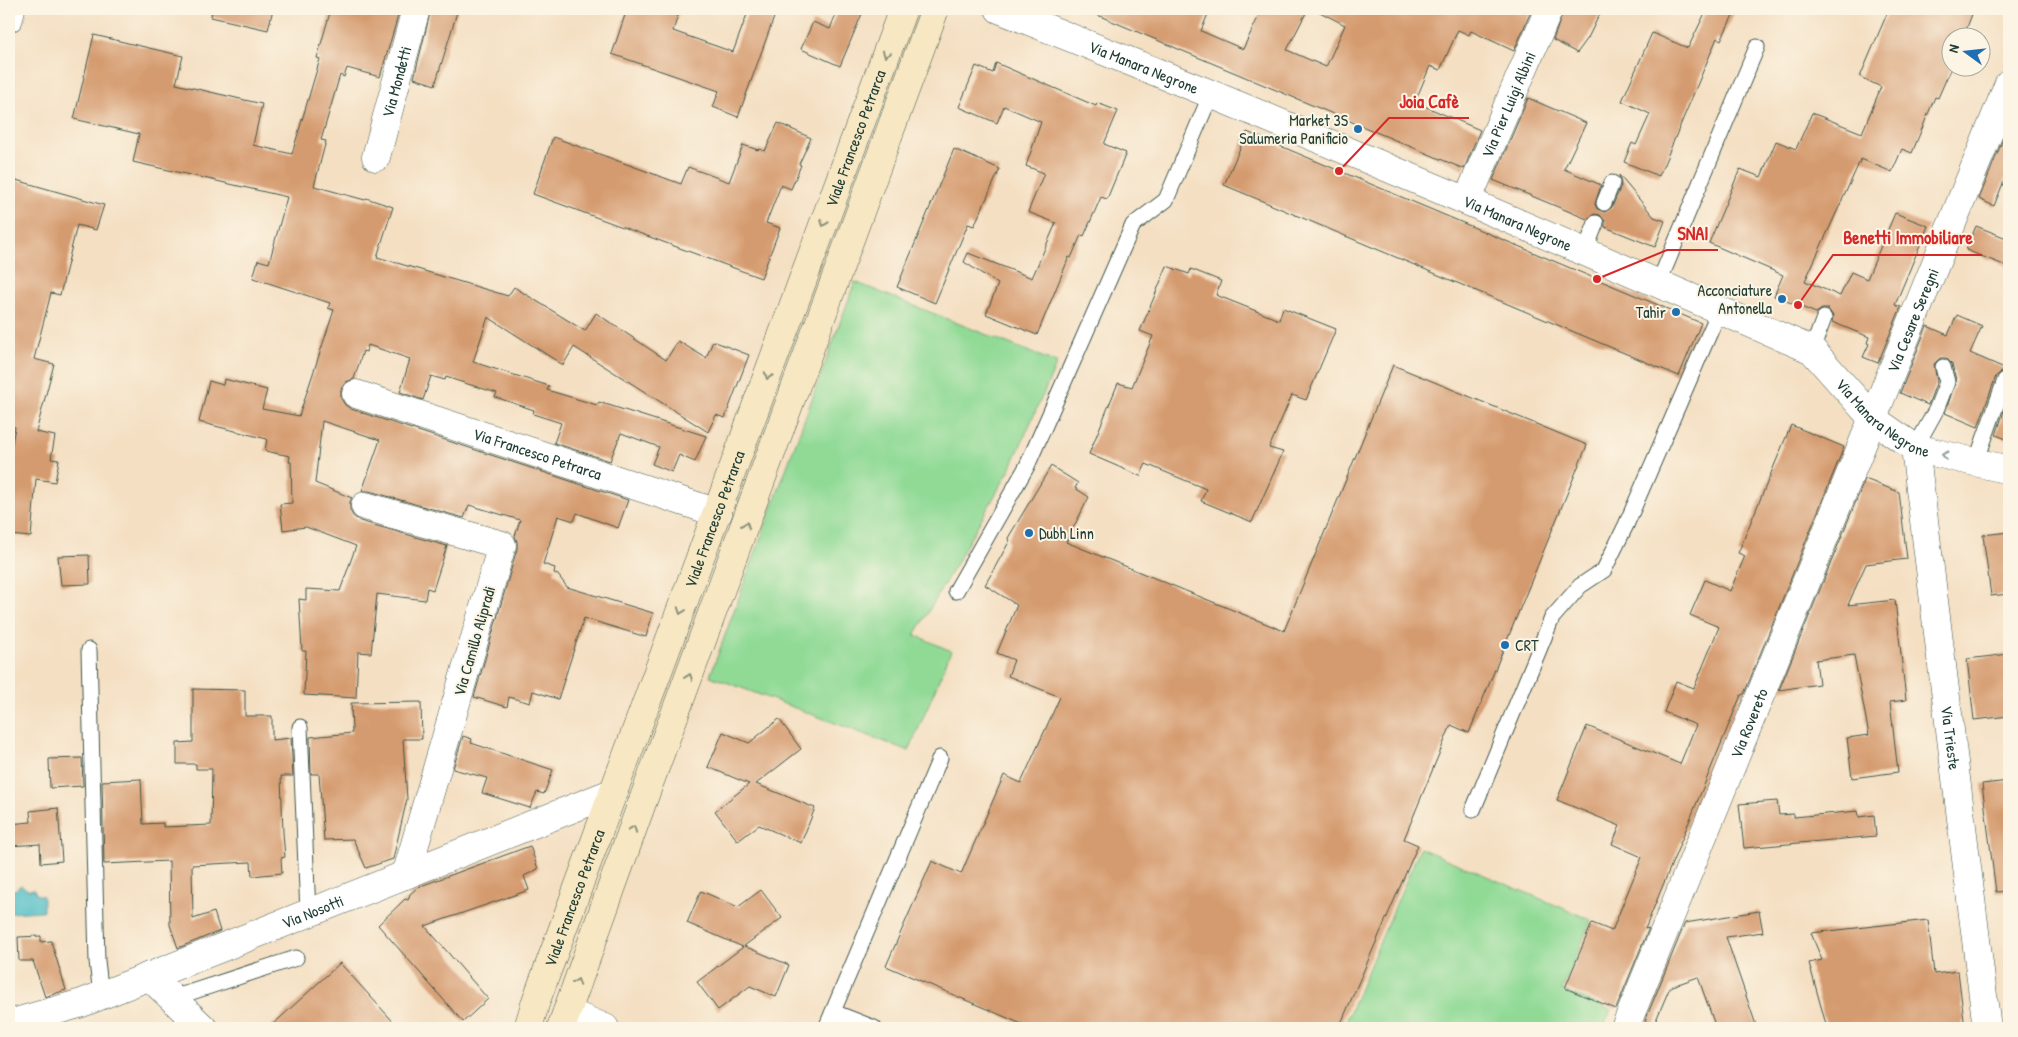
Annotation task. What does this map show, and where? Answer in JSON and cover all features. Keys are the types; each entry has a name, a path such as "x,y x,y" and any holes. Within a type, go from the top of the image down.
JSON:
{"main road":[{"name":"Viale Francesco Petrarca","path":"528,1028 536,1001 903,9"},
{"name":"Viale Francesco Petrarca","path":"564,1020 935,9"}],"street":[{"path":"9,18 11,9"},
{"name":"Via Mondetti","path":"376,157 416,9"},
{"name":"Via Manara Negrone","path":"999,9 1212,94 1468,201 1812,350 1873,419 1916,448 2009,470"},
{"name":"Via Pier Luigi Albini","path":"1468,201 1548,9"},
{"name":"Via Cesare Seregni","path":"1873,419 2009,83"},
{"name":"Via Francesco Petrarca","path":"356,394 718,513"},
{"name":"Via Rovereto","path":"1625,1028 1873,419"},
{"name":"Via Trieste","path":"1916,448 1987,1028"},
{"name":"Via Camillo Alipradi","path":"365,506 502,545 406,874"},
{"name":"Via Nosotti","path":"9,1024 82,1003 614,792"},
{"path":"149,976 203,1028"},
{"path":"564,1020 605,1028"}],"lane":[{"path":"1658,282 1757,47"},
{"path":"956,591 1027,466 1133,225 1166,200 1212,94"},
{"path":"1604,203 1612,183"},
{"path":"1585,251 1596,223"},
{"path":"1473,810 1552,618 1580,586 1604,570 1720,309"},
{"path":"1812,350 1824,318"},
{"path":"1916,448 1936,410 1947,382 1942,367"},
{"path":"1976,462 2005,380"},
{"path":"89,650 97,961 101,995"},
{"path":"300,727 308,913"},
{"path":"826,1028 940,758"},
{"path":"173,998 296,958"},
{"path":"833,1012 874,1028"}],"green space":[{"path":"855,282 1057,363 1010,469 915,635 951,651 909,751 710,676"},
{"path":"1420,848 1591,920 1562,990 1611,1010 1603,1028 1343,1028"}],"water":[{"path":"21,885 28,890 34,889 36,894 43,896 43,911 9,913 9,890 15,890"}],"building":[{"path":"212,9 273,9 268,30 211,17"},
{"path":"331,9 400,9 380,77 347,68 344,77 340,75 321,140 326,141 314,186 365,200 366,198 393,207 377,257 508,296 514,287 585,331 596,313 666,360 678,341 706,358 713,341 749,355 725,418 716,415 708,432 574,347 563,365 488,317 473,362 549,386 547,390 597,405 599,402 706,436 695,462 679,455 672,472 652,464 659,447 621,433 610,461 554,443 561,423 533,414 534,410 495,397 497,393 446,377 445,380 431,376 423,400 400,392 410,359 368,345 366,352 363,351 354,379 346,382 341,389 341,398 345,405 351,409 628,500 618,528 577,513 574,521 558,516 543,564 555,568 554,573 558,575 567,587 653,613 646,637 584,618 558,699 533,691 530,703 509,697 507,707 474,697 517,549 515,536 520,520 469,505 464,518 369,491 362,491 380,440 322,421 315,483 352,498 350,510 353,516 360,521 447,546 433,590 427,588 425,600 377,594 371,653 358,652 356,698 304,695 306,651 302,651 299,599 306,600 306,589 340,591 356,546 306,527 283,530 280,504 292,503 290,456 265,451 267,439 199,422 209,381 223,385 224,379 267,390 262,409 299,416 334,310 328,308 330,303 253,278 258,260 269,263 287,197 133,162 139,134 74,119 94,35 183,56 176,84 262,104 253,145 292,154 320,59 317,58"},
{"path":"431,9 458,9 435,85 414,78"},
{"path":"627,9 680,9 673,31 733,52 749,9 777,9 738,117 713,107 719,91 612,54"},
{"path":"838,9 864,9 840,66 801,49 813,22 830,29"},
{"path":"1083,9 1210,9 1201,31 1243,49 1262,9 1308,9 1287,50 1326,67 1345,25 1314,9 1532,9 1514,51 1471,31 1469,35 1458,30 1440,70 1430,66 1415,102 1480,130 1464,169"},
{"path":"1564,9 1602,9 1588,38 1577,53 1553,40"},
{"path":"1707,9 1736,9 1721,40 1717,38 1659,176 1624,162 1632,143 1636,145 1650,114 1622,101 1652,33 1688,48"},
{"path":"1889,9 1974,9 1967,28 1940,28 1940,78 1947,78 1938,98 1935,97 1912,153 1902,149 1892,172 1861,159 1805,281 1840,296 1851,272 1867,279 1895,213 1928,226 1895,305 1901,307 1878,363 1863,357 1869,344 1867,343 1869,337 1832,322 1833,316 1828,309 1822,309 1816,313 1774,296 1783,275 1709,243 1740,169 1761,177 1776,141 1796,149 1812,113 1862,133 1881,87 1860,77"},
{"path":"996,63 1096,106 1097,103 1118,111 1104,144 1126,153 1107,199 1101,197 1084,236 1081,235 1071,258 1069,257 1037,335 986,314 998,284 964,262 968,253 1032,278 1056,223 1028,212 1044,173 1026,166 1041,122 1004,106 997,123 959,107 976,66 993,73"},
{"path":"1528,98 1586,123 1564,169 1601,185 1595,204 1597,209 1605,212 1612,207 1621,186 1619,175 1654,217 1665,221 1655,247 1605,227 1605,221 1600,215 1594,214 1587,219 1493,180"},
{"path":"778,123 811,138 799,164 801,165 791,189 781,185 766,223 780,228 761,278 533,194 553,137 681,184 688,167 729,182 743,145 765,151"},
{"path":"2009,124 2009,168 1994,206 1979,199"},
{"path":"1247,132 1701,323 1679,376 1224,185"},
{"path":"954,149 1000,169 974,226 968,224 935,303 897,287"},
{"path":"9,178 104,205 96,230 77,225 60,295 51,293 34,359 54,364 36,432 55,436 51,459 59,460 55,482 36,479 31,537 9,535 9,461 15,427 9,426"},
{"path":"1976,226 2009,239 2009,267 1966,250"},
{"path":"1167,266 1189,274 1191,269 1221,281 1216,295 1279,320 1283,308 1336,329 1306,400 1292,395 1269,448 1283,452 1252,522 1201,501 1206,489 1146,464 1140,476 1089,454 1118,383 1132,387 1153,336 1140,331"},
{"path":"1957,315 1982,326 1970,353 2009,370 2009,372 2003,371 1996,376 1978,427 1945,413 1956,380 1952,364 1946,358 1940,358 1934,364 1937,381 1928,405 1900,393 1927,326 1948,335"},
{"path":"1393,365 1587,445 1469,733 1451,725 1404,839 1418,845 1339,1028 1031,1028 886,966 932,861 961,874 1004,775 1021,783 1060,697 1008,676 1014,660 997,653 1017,605 985,585 1009,542 1008,538 1051,466 1078,483 1075,488 1089,497 1066,542 1284,631"},
{"path":"2009,396 2009,440 1996,435"},
{"path":"1791,425 1844,447 1744,694 1741,695 1645,929 1649,928 1616,1009 1565,988 1592,923 1612,931 1642,857 1612,844 1620,826 1557,800 1587,726 1680,764 1696,725 1664,712 1676,681 1694,688 1719,627 1690,615 1705,580 1730,591 1745,556 1738,553"},
{"path":"1865,479 1899,492 1907,559 1866,564 1848,605 1895,600 1906,700 1890,702 1898,772 1852,778 1847,738 1869,735 1854,655 1816,660 1819,684 1779,690"},
{"path":"2009,532 2009,594 1991,596 1983,535"},
{"path":"89,555 90,584 61,585 58,556"},
{"path":"2009,654 2009,716 1974,720 1967,659"},
{"path":"193,689 245,690 245,716 272,716 272,740 291,738 293,776 281,776 285,857 281,858 282,873 252,876 251,862 192,865 193,919 214,912 220,931 178,948 170,925 169,861 104,864 102,781 141,779 143,824 163,823 163,827 211,825 212,769 196,769 196,764 177,764 177,743 193,742"},
{"path":"421,702 422,739 403,739 407,799 393,859 366,868 353,839 324,840 319,774 311,774 310,737 352,733 351,703"},
{"path":"779,719 801,749 756,784 815,808 801,843 759,825 738,841 715,811 749,784 708,767 723,732 749,743"},
{"path":"463,736 472,739 471,743 553,770 544,794 537,792 530,808 482,793 487,778 453,769"},
{"path":"82,758 83,786 50,788 49,759"},
{"path":"2009,781 2009,891 1996,892 1982,784"},
{"path":"1777,801 1779,815 1794,814 1794,817 1858,811 1859,817 1874,815 1876,836 1744,848 1739,804"},
{"path":"58,808 62,861 41,863 40,844 9,846 9,824 31,822 30,811"},
{"path":"530,846 538,869 524,876 529,890 425,926 488,999 463,1022 378,925 405,899 408,900 410,894 418,887"},
{"path":"761,890 782,918 744,946 789,965 776,997 750,986 718,1010 697,982 743,947 687,923 701,891 738,907"},
{"path":"1759,911 1763,932 1726,937 1757,1028 1716,1028 1698,977 1670,987 1654,1025 1645,1021 1685,923"},
{"path":"1928,920 1934,974 1958,971 1964,1020 1960,1028 1827,1028 1809,963 1822,960 1811,933"},
{"path":"41,936 41,942 51,941 66,990 45,997 33,961 19,961 18,937"},
{"path":"340,963 399,1028 269,1028"}],"place":[{"name":"Market 3S Salumeria Panificio","path":"1358,129"},
{"name":"Joia Cafè","path":"1339,171"},
{"name":"SNAI","path":"1597,279"},
{"name":"Acconciature Antonella","path":"1782,299"},
{"name":"Benetti Immobiliare","path":"1798,305"},
{"name":"Tahir","path":"1676,312"},
{"name":"Dubh Linn","path":"1029,533"},
{"name":"CRT","path":"1505,645"}]}
